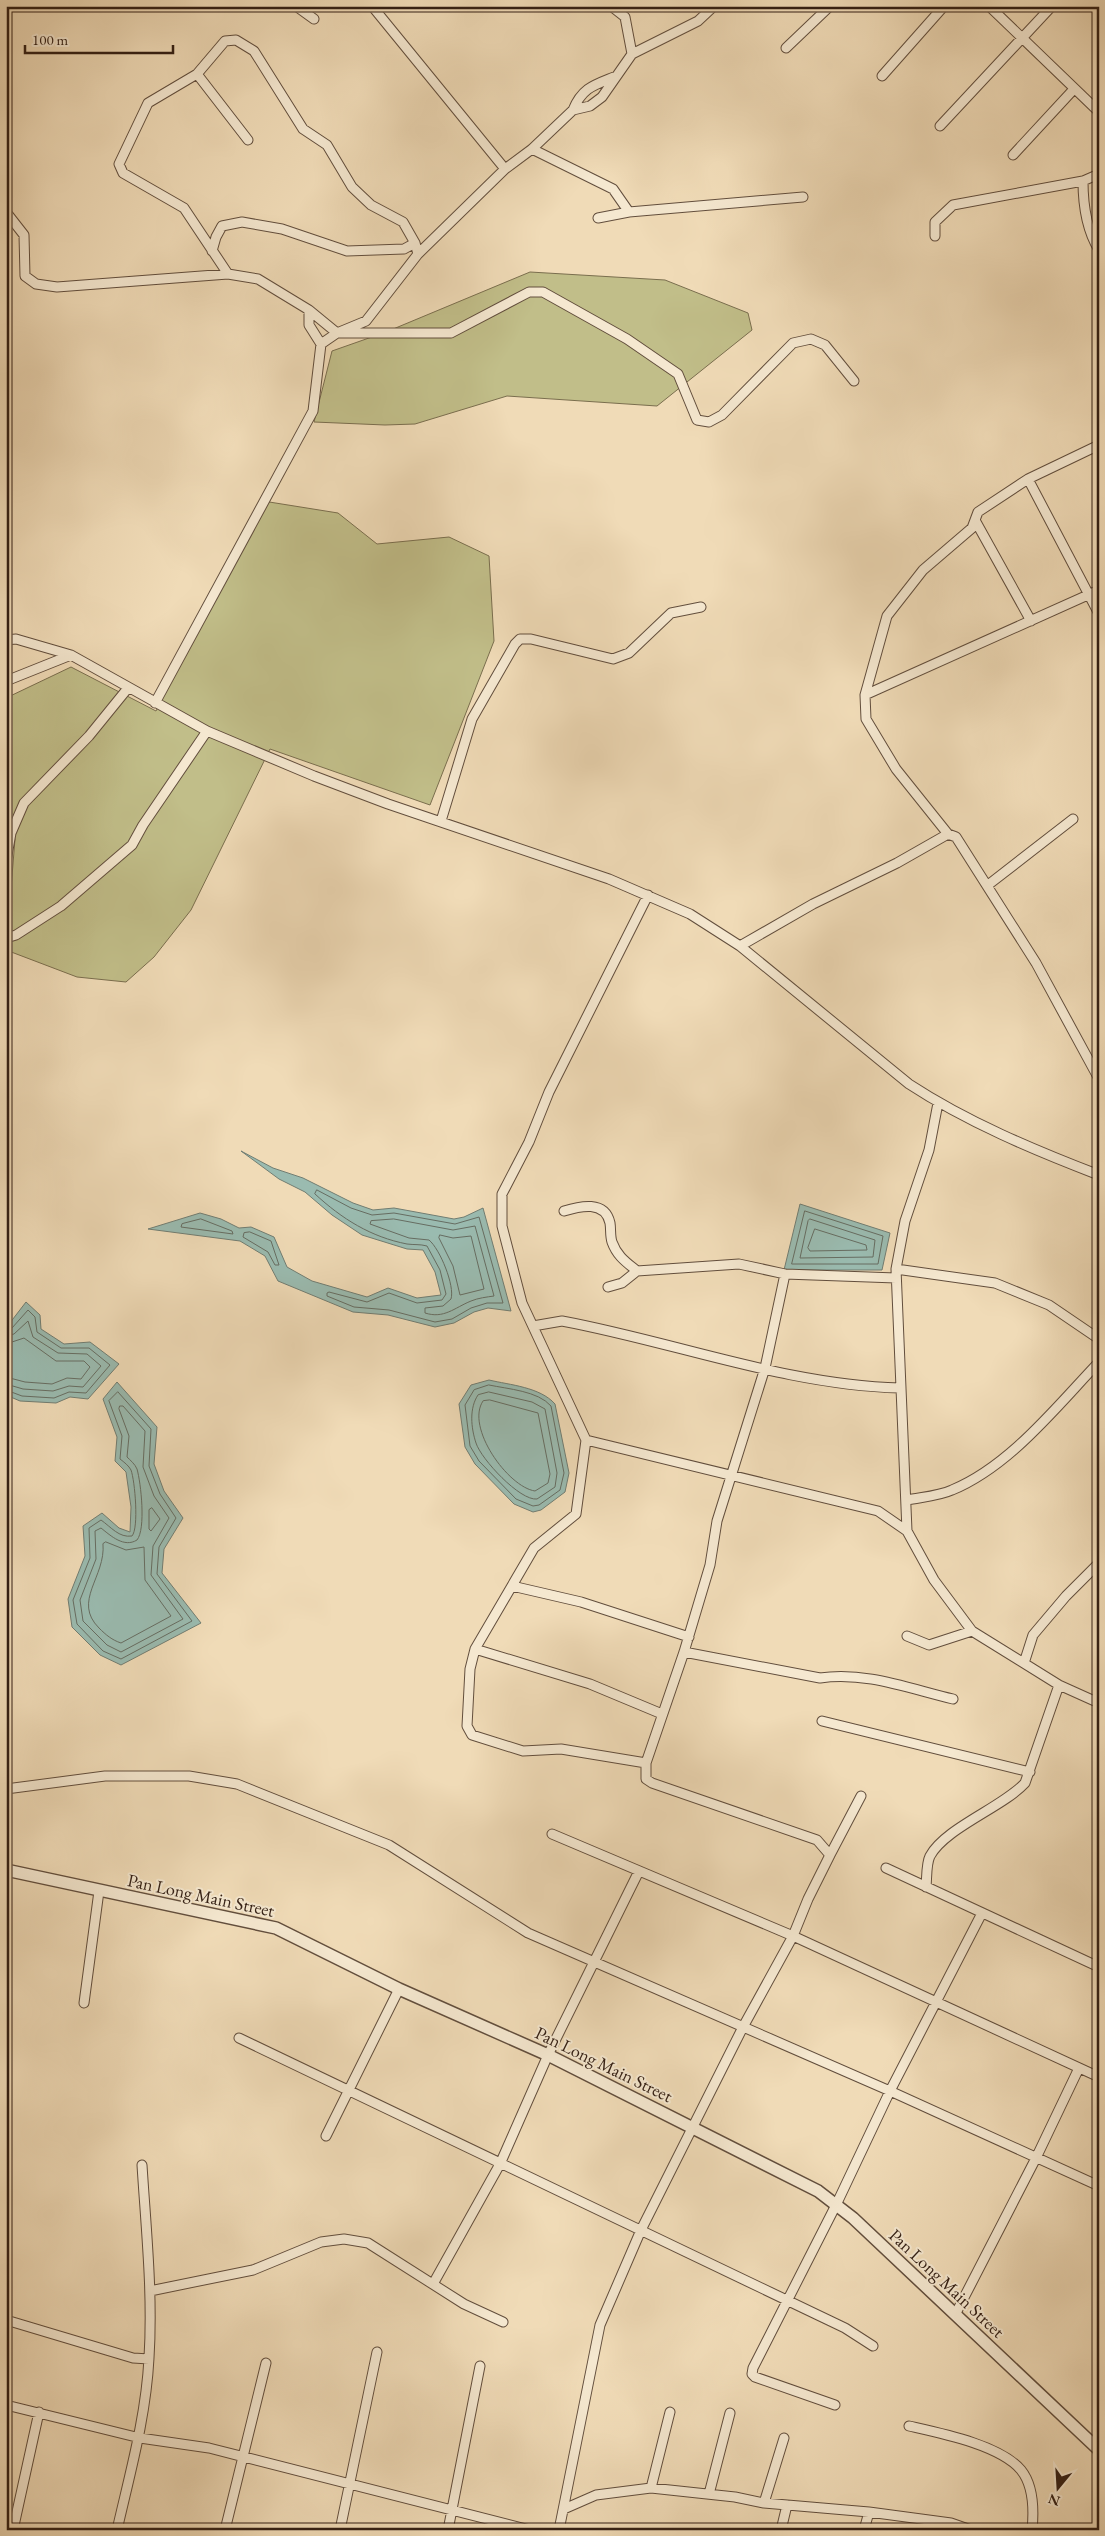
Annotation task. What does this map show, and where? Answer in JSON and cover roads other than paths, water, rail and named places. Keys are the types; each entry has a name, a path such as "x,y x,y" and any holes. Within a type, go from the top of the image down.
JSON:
{"street":[{"path":"296,6 314,19"},
{"path":"372,6 505,169"},
{"path":"611,6 625,17 632,54"},
{"path":"573,110 590,106 602,97 614,77 632,54 698,21 714,6"},
{"path":"786,48 830,6"},
{"path":"882,76 944,6"},
{"path":"989,6 1020,38 1099,112"},
{"path":"940,126 1020,38 1052,6"},
{"path":"228,274 184,208 123,173 119,164 148,103 196,74 225,41 236,40 254,51 303,129 327,145 352,187 371,205 403,222 415,243 418,254"},
{"path":"196,74 248,140"},
{"path":"321,344 337,333 366,321 418,254 505,169 532,149 573,110 579,95 595,84 614,77"},
{"path":"1013,154 1074,89"},
{"path":"532,149 613,189 629,212"},
{"path":"935,236 935,222 953,205 1083,181 1099,174"},
{"path":"1083,181 1084,208 1094,242 1099,250"},
{"path":"598,218 629,212 803,197"},
{"path":"6,212 24,235 25,276 36,284 57,287 228,274 258,278 309,310 337,333 451,333 529,292 543,292 626,339 678,374 697,420 709,422 722,416 793,343 811,339 825,345 854,381"},
{"path":"212,251 222,226 242,222 282,229 348,251 404,249 415,243"},
{"path":"155,703 312,411 321,344 308,325 309,310"},
{"path":"1097,1075 1036,962 988,885 956,837 948,834 896,769 866,719 865,695 887,616 923,570 972,528 976,522 978,512 1028,479 1099,445"},
{"path":"1028,479 1099,614"},
{"path":"976,522 1031,621"},
{"path":"865,695 1099,590"},
{"path":"441,821 472,719 520,639 531,639 613,659 629,653 671,613 701,607"},
{"path":"6,640 16,639 71,655 207,731 314,776 388,804 648,895 690,914 740,946 881,1064 938,1103 1062,1161 1099,1175"},
{"path":"6,681 71,655"},
{"path":"6,861 11,833 24,803 89,736 128,688"},
{"path":"6,938 16,935 61,906 132,845 143,825 207,731"},
{"path":"988,885 1073,819"},
{"path":"740,946 813,904 897,863 948,834"},
{"path":"646,1762 560,1749 523,1751 472,1735 467,1726 470,1669 475,1649 534,1548 576,1514 586,1440 522,1302 502,1226 502,1194 529,1142 549,1092 648,895"},
{"path":"907,1531 896,1273 905,1222 929,1150 938,1103"},
{"path":"564,1211 586,1205 600,1209 610,1221 611,1241 619,1256 637,1271"},
{"path":"608,1287 622,1283 637,1271 738,1264 785,1274 896,1273 995,1283 1049,1305 1099,1339"},
{"path":"785,1274 765,1368 717,1521 710,1565 689,1637 646,1762 646,1780 817,1840 830,1854"},
{"path":"533,1326 562,1322 765,1368 784,1374 869,1387 900,1388"},
{"path":"907,1500 950,1491 972,1480 1026,1438 1099,1362"},
{"path":"586,1440 878,1511 907,1531 934,1580 972,1630 1058,1685 1099,1703"},
{"path":"1024,1663 1033,1635 1066,1596 1099,1563"},
{"path":"512,1586 582,1602 689,1637"},
{"path":"907,1636 929,1645 972,1630"},
{"path":"475,1649 590,1684 662,1714"},
{"path":"684,1652 820,1678 841,1675 862,1677 953,1699"},
{"path":"926,1887 930,1856 942,1843 971,1820 1017,1791 1030,1772 1058,1685"},
{"path":"822,1721 1030,1772"},
{"path":"6,1789 104,1776 189,1776 237,1784 389,1846 528,1933 596,1961 1099,2186"},
{"path":"559,2530 600,2325 641,2230 743,2027 794,1936 808,1899 861,1796"},
{"path":"552,1834 794,1936 1099,2077"},
{"path":"886,1868 1099,1967"},
{"name":"Pan Long Main Street","path":"6,1870 276,1928 400,1989 548,2055 818,2191 837,2204 1099,2450"},
{"path":"433,2284 500,2164 548,2055 596,1961 638,1871"},
{"path":"84,2003 99,1891"},
{"path":"835,2405 755,2377 752,2374 786,2300 837,2204 935,2001 982,1913"},
{"path":"326,2136 400,1989"},
{"path":"239,2038 786,2300 851,2332 874,2346"},
{"path":"955,2315 1036,2158 1079,2068"},
{"path":"117,2530 140,2438 149,2359 150,2291 142,2165"},
{"path":"150,2291 253,2270 321,2242 344,2239 368,2243 464,2304 503,2322"},
{"path":"6,2320 133,2358 149,2359"},
{"path":"340,2530 377,2352"},
{"path":"225,2530 266,2363"},
{"path":"448,2530 480,2366"},
{"path":"6,2405 140,2438 184,2444 243,2456 530,2530"},
{"path":"13,2530 39,2412"},
{"path":"651,2488 670,2412"},
{"path":"709,2494 730,2413"},
{"path":"910,2426 990,2450 1013,2462 1028,2482 1034,2512 1032,2530"},
{"path":"764,2503 784,2438"},
{"path":"564,2509 596,2494 651,2488 709,2494 764,2503 869,2512 951,2523 971,2530"},
{"path":"781,2530 787,2505"},
{"path":"864,2530 869,2512"}],"water":[{"path":"241,1151 273,1168 303,1178 353,1203 373,1210 394,1208 454,1219 464,1217 483,1208 511,1311 488,1308 474,1312 454,1323 435,1327 388,1315 353,1312 278,1281 265,1256 240,1241 148,1229 200,1213 221,1219 239,1228 251,1227 274,1237 287,1267 312,1281 367,1297 388,1288 417,1298 441,1295 435,1272 423,1250 407,1249 362,1235 332,1215 305,1192 279,1179"},
{"path":"800,1204 890,1233 882,1270 784,1270"},
{"path":"26,1302 40,1315 41,1329 64,1344 90,1342 119,1364 88,1399 70,1397 56,1403 20,1401 6,1395 6,1328"},
{"path":"489,1380 533,1390 549,1398 555,1404 569,1473 565,1492 541,1510 533,1512 514,1504 475,1464 465,1447 459,1404 471,1385"},
{"path":"117,1382 157,1427 154,1464 164,1491 183,1518 164,1549 162,1573 201,1623 121,1665 100,1655 72,1627 68,1599 85,1556 83,1526 102,1513 119,1528 130,1532 131,1507 126,1472 115,1461 117,1437 103,1399"}]}
